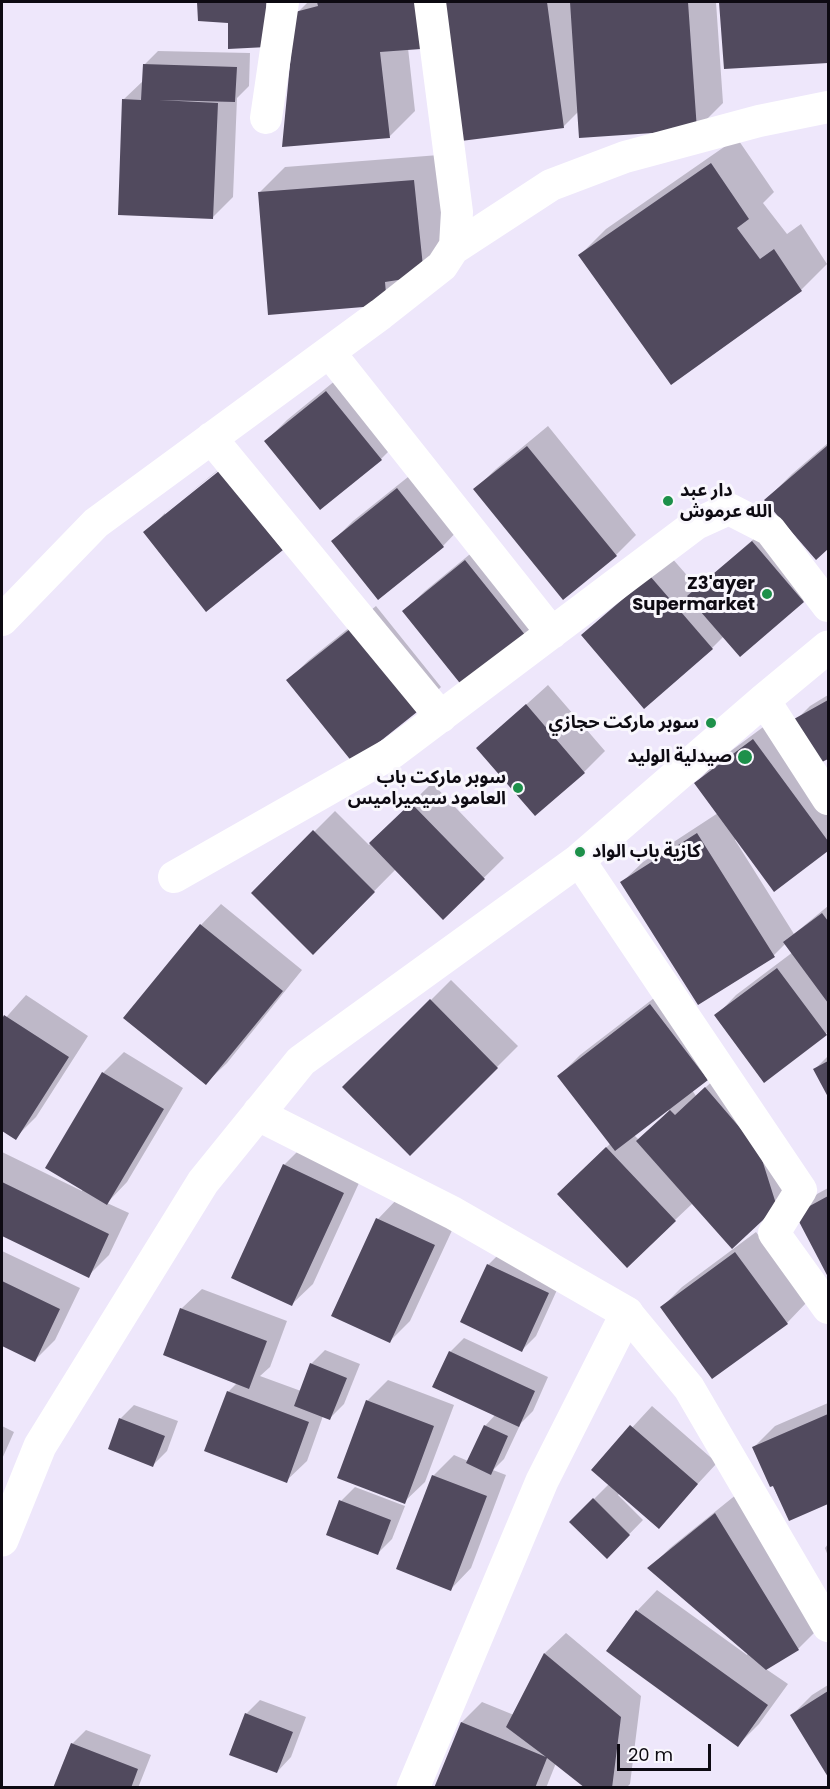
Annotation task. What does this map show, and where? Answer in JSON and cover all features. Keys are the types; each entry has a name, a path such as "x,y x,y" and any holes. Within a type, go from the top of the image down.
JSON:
{"street":[{"path":"266,118 283,2"},
{"path":"2,620 96,523 442,266 455,246 457,212 430,2"},
{"path":"453,249 551,185 561,181 625,157 759,121 828,107"},
{"path":"329,352 552,633"},
{"path":"211,438 441,717"},
{"path":"174,877 392,753 696,524 729,509 770,530 828,606"},
{"path":"2,1540 40,1446 203,1182 301,1061 579,860 828,647"},
{"path":"764,700 828,800"},
{"path":"579,860 801,1190 774,1233 828,1308"},
{"path":"259,1112 261,1116 453,1213 627,1313 689,1388 824,1609"},
{"path":"413,1788 542,1481 627,1313"}],"building":[{"path":"197,2 266,2 267,47 228,49 228,23 198,21"},
{"path":"317,2 415,2 421,49 380,52 390,138 282,147 295,12 318,6"},
{"path":"443,2 547,2 564,128 461,141"},
{"path":"570,2 688,2 697,130 579,138"},
{"path":"719,2 828,2 828,63 724,69"},
{"path":"143,64 237,67 235,102 159,100 218,103 213,219 118,215 122,99 141,100"},
{"path":"711,163 749,219 737,228 760,259 774,249 802,291 671,385 578,255"},
{"path":"414,180 424,276 385,282 387,305 268,315 258,192"},
{"path":"326,391 382,460 320,510 264,441"},
{"path":"828,445 828,549 816,560 764,500"},
{"path":"527,446 617,556 563,600 473,489"},
{"path":"219,471 283,550 206,612 143,532"},
{"path":"397,488 444,547 378,600 331,541"},
{"path":"752,541 804,602 740,657 687,596"},
{"path":"465,560 526,636 463,687 402,611"},
{"path":"650,576 713,649 644,709 581,635"},
{"path":"355,625 422,708 353,763 286,680"},
{"path":"828,700 828,759 818,764 794,719"},
{"path":"526,704 585,773 535,816 476,748"},
{"path":"753,739 828,841 828,851 774,892 694,783"},
{"path":"411,803 485,879 443,920 369,843"},
{"path":"313,830 375,892 313,955 251,893"},
{"path":"697,833 775,957 698,1005 620,882"},
{"path":"822,913 828,921 828,1003 783,942"},
{"path":"200,924 283,991 206,1085 123,1018"},
{"path":"777,968 827,1035 764,1083 714,1015"},
{"path":"430,999 498,1068 410,1156 342,1087"},
{"path":"650,1004 708,1080 615,1151 557,1076"},
{"path":"4,1015 69,1057 16,1140 2,1131 2,1019"},
{"path":"828,1061 828,1097 813,1069"},
{"path":"102,1072 164,1109 107,1205 45,1168"},
{"path":"705,1087 759,1150 777,1207 732,1249 636,1141 670,1110 675,1115"},
{"path":"606,1147 676,1221 627,1268 557,1194"},
{"path":"283,1164 344,1193 292,1306 231,1278"},
{"path":"2,1182 109,1234 89,1278 2,1236"},
{"path":"828,1196 828,1277 795,1214"},
{"path":"376,1218 435,1245 390,1343 331,1316"},
{"path":"735,1252 788,1324 712,1379 660,1307"},
{"path":"487,1264 549,1293 522,1352 460,1322"},
{"path":"2,1281 60,1309 35,1362 2,1346"},
{"path":"180,1308 267,1341 249,1389 163,1355"},
{"path":"449,1351 535,1391 519,1427 432,1387"},
{"path":"310,1363 347,1378 330,1420 294,1406"},
{"path":"227,1391 309,1422 287,1483 204,1451"},
{"path":"366,1400 434,1426 405,1504 337,1478"},
{"path":"828,1414 828,1504 789,1521 752,1447"},
{"path":"119,1418 165,1436 153,1467 108,1449"},
{"path":"484,1425 508,1436 491,1475 466,1463"},
{"path":"630,1425 698,1484 659,1529 591,1470"},
{"path":"432,1475 487,1496 451,1591 396,1569"},
{"path":"593,1498 630,1535 607,1559 569,1522"},
{"path":"339,1500 391,1520 378,1555 326,1535"},
{"path":"715,1513 799,1650 766,1670 647,1568"},
{"path":"636,1610 768,1705 738,1747 606,1651"},
{"path":"544,1653 621,1717 612,1788 585,1788 547,1758 535,1788 434,1788 461,1722 546,1757 506,1727"},
{"path":"828,1691 828,1777 790,1715"},
{"path":"245,1713 293,1732 277,1773 229,1755"},
{"path":"71,1743 138,1769 131,1788 53,1788"}],"place":[{"name":"دار عبد الله عرموش","path":"668,501"},
{"name":"Z3'ayer Supermarket","path":"767,594"},
{"name":"سوبر ماركت حجازي","path":"711,723"},
{"name":"صيدلية الوليد","path":"745,757"},
{"name":"سوبر ماركت باب العامود سيميراميس","path":"518,788"},
{"name":"كازية باب الواد","path":"580,852"}]}
